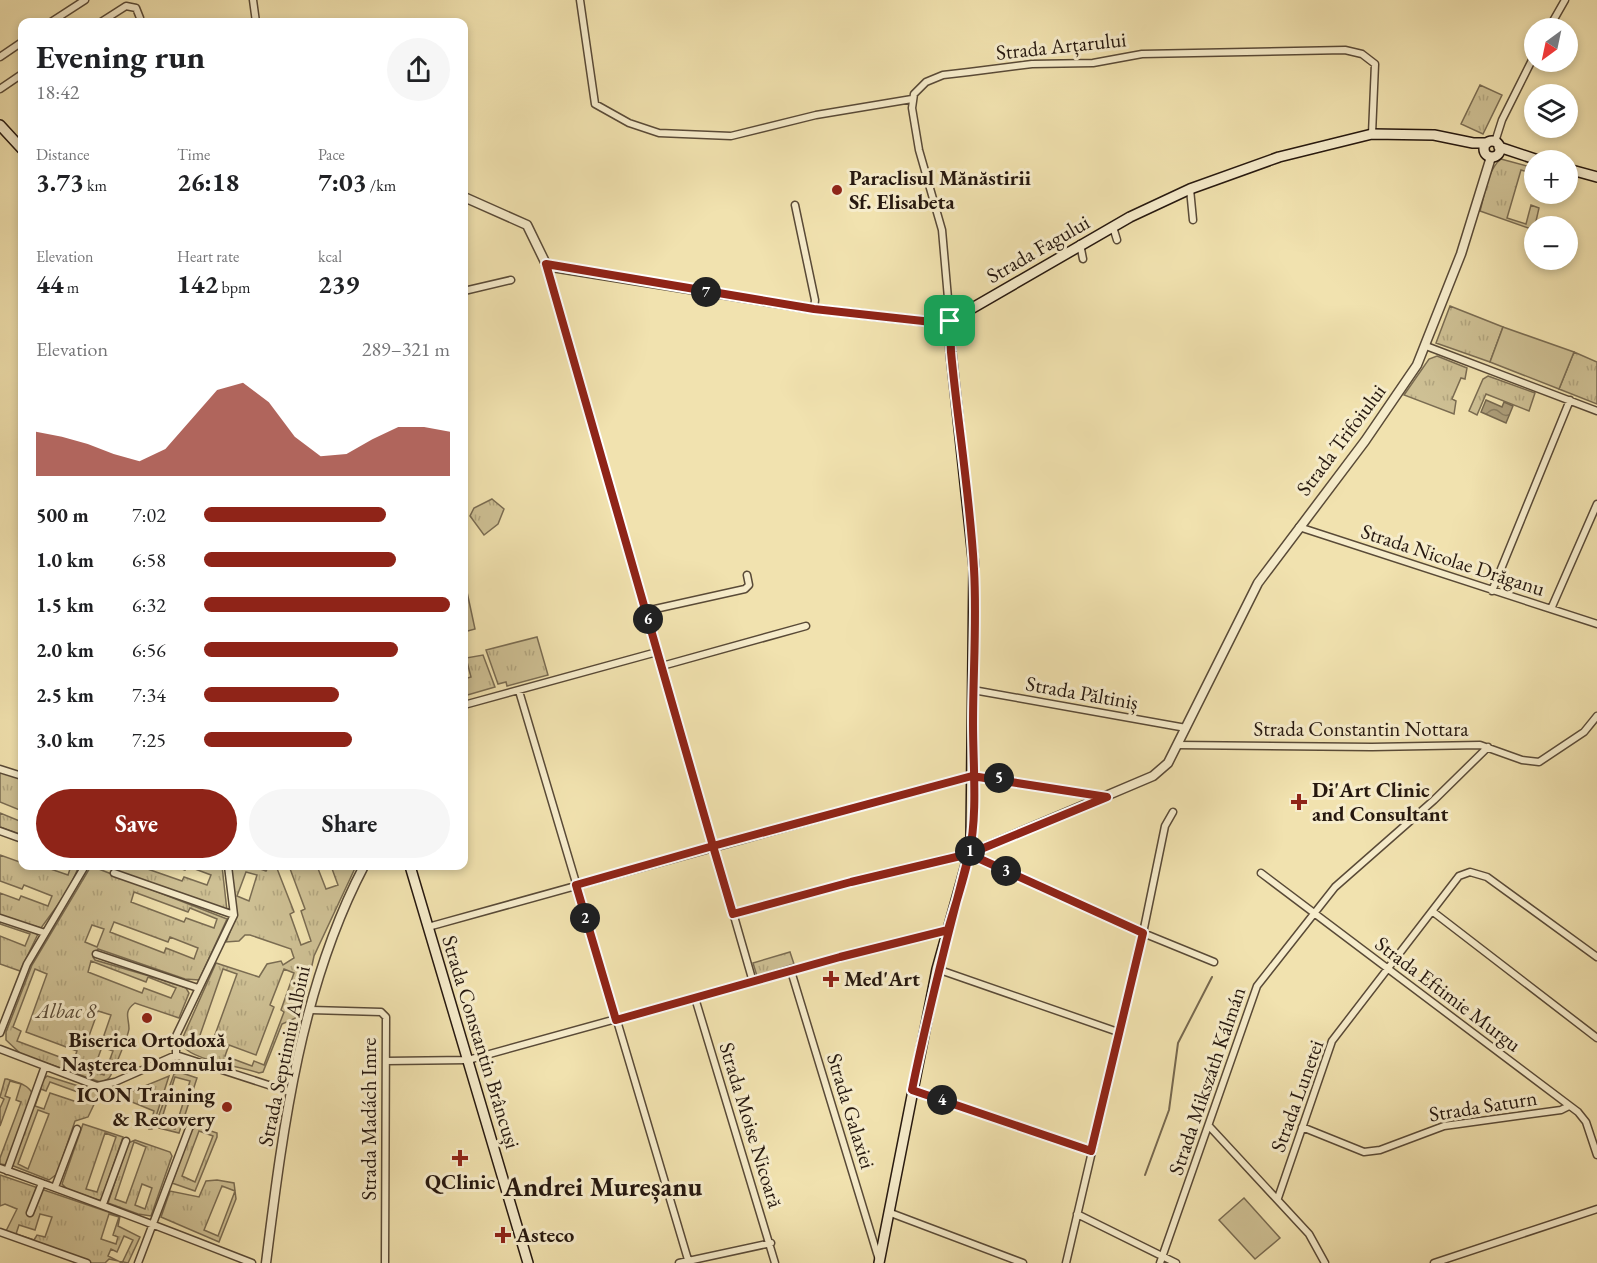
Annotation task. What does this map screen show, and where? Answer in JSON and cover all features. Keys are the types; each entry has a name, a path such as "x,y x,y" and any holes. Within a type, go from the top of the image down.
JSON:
{"main road":[{"path":"0,125 18,145"},
{"name":"Strada Fagului","path":"950,321 1113,227 1190,189 1279,157 1372,134 1434,135 1524,156"},
{"path":"1578,172 1597,177"},
{"path":"879,1262 937,969 969,854 974,567 951,357 950,321"},
{"name":"Strada Constantin Brâncuși","path":"410,870 528,1263"}],"street":[{"path":"57,18 85,0"},
{"path":"254,0 256,18"},
{"path":"546,264 814,309 932,322 950,321 942,230 919,150 912,99 816,115 731,136 659,133 628,123 595,104 580,0"},
{"path":"1555,18 1565,0"},
{"path":"107,18 126,6 136,8 140,18"},
{"path":"0,57 18,45"},
{"name":"Strada Arțarului","path":"912,99 919,87 934,77 1032,64 1093,63 1142,54 1345,50 1362,54 1375,64 1372,134"},
{"path":"1492,149 1502,120 1526,72"},
{"path":"0,89 18,77"},
{"name":"Strada Trifoiului","path":"969,854 1107,797 1159,772 1186,728 1254,589 1398,396 1426,346 1461,254 1492,149"},
{"path":"1190,189 1193,220"},
{"path":"468,199 527,225 546,264 753,982"},
{"path":"795,205 814,309"},
{"path":"1113,227 1117,240"},
{"path":"1080,244 1083,259"},
{"path":"468,290 511,280"},
{"path":"1426,346 1597,411"},
{"path":"1492,591 1570,400"},
{"path":"1551,609 1597,504"},
{"name":"Strada Nicolae Drăganu","path":"1299,527 1597,624"},
{"path":"646,611 745,589 749,585 747,575"},
{"path":"662,666 806,626"},
{"path":"468,704 657,652"},
{"name":"Strada Păltiniș","path":"973,690 1186,728"},
{"path":"519,691 689,1262"},
{"name":"Strada Constantin Nottara","path":"1177,745 1372,747 1479,745 1522,760 1539,762 1584,732 1597,716"},
{"name":"Strada Mikszáth Kálmán","path":"1162,1260 1257,986 1313,912 1340,882 1434,800 1488,747"},
{"path":"0,768 18,775"},
{"path":"428,927 713,846 972,776 1107,797"},
{"path":"1066,1263 1118,1032 1143,933 1165,826 1173,812"},
{"path":"0,831 18,838"},
{"path":"733,914 851,882 969,854 1143,933 1214,962"},
{"path":"0,1032 27,964 83,870"},
{"path":"176,1055 176,1036 234,915 228,870"},
{"name":"Strada Septimiu Albini","path":"266,1263 290,1092 329,940 362,870"},
{"name":"Strada Lunetei","path":"1278,1198 1332,1041 1455,881 1470,872 1487,877 1597,957"},
{"path":"114,873 234,915"},
{"name":"Strada Eftimie Murgu","path":"1261,873 1569,1106 1586,1122 1597,1155"},
{"path":"1432,911 1597,1038"},
{"path":"0,918 45,933"},
{"path":"386,1061 468,1060 948,930"},
{"path":"96,954 198,988"},
{"path":"937,969 1118,1032"},
{"name":"Strada Galaxiei","path":"791,971 879,1262"},
{"name":"Strada Moise Nicoară","path":"695,998 771,1243 775,1263"},
{"name":"Strada Madách Imre","path":"311,1010 383,1013 386,1019 385,1263"},
{"path":"0,1049 44,1070 89,1084 103,1086 176,1055 290,1092"},
{"path":"44,1070 4,1169 103,1204 153,1226 252,1263"},
{"path":"912,1090 1091,1151"},
{"name":"Strada Saturn","path":"1302,1127 1364,1152 1380,1150 1444,1126 1561,1110 1569,1106"},
{"path":"138,1263 190,1126 196,1123"},
{"path":"1209,1126 1309,1234 1325,1263"},
{"path":"54,1187 77,1129"},
{"path":"103,1204 126,1142"},
{"path":"30,1213 42,1183"},
{"path":"1434,1263 1597,1209"},
{"path":"888,1212 1023,1263"},
{"path":"1077,1214 1162,1260 1176,1263"},
{"path":"0,1232 87,1263"},
{"path":"679,1263 771,1243"}],"green space":[{"path":"1480,85 1502,95 1483,134 1461,124"},
{"path":"1501,159 1524,165 1507,218 1524,223 1524,226 1480,211 1485,190 1496,164"},
{"path":"1531,205 1539,208 1537,216 1528,216"},
{"path":"1450,306 1503,327 1490,362 1436,343"},
{"path":"1503,327 1574,352 1559,389 1490,362"},
{"path":"1574,352 1597,362 1597,404 1559,389"},
{"path":"1437,356 1467,368 1465,379 1461,378 1452,399 1456,401 1454,414 1404,395 1429,359"},
{"path":"1488,376 1535,393 1529,411 1486,394 1477,415 1469,411 1483,379"},
{"path":"492,499 504,509 498,524 484,535 470,516 474,508"},
{"path":"468,597 475,629 468,631"},
{"path":"537,637 548,675 507,686 506,682 498,684 486,650"},
{"path":"483,655 495,687 468,695 468,678 471,677 468,658"},
{"path":"0,771 18,777 18,809 0,802"},
{"path":"0,813 18,820 18,834 0,827"},
{"path":"0,855 18,861 18,870 54,870 68,875 70,870 77,870 68,891 41,928 0,916 0,893 19,900 21,896 48,906 52,896 24,885 22,889 0,881"},
{"name":"Albac 8","path":"89,870 101,870 227,919 199,980 185,979 98,949 93,957 95,960 173,983 186,988 189,993 179,1018 135,1003 131,1006 128,1012 129,1029 108,1079 100,1082 21,1054 6,1040 6,1032 32,965","holes":["134,892 188,912 190,908 217,919 214,928 186,918 184,922 131,902","114,922 168,942 170,937 198,948 194,959 166,948 164,953 110,932","92,925 104,929 97,947 85,942","91,961 146,982 148,977 176,988 171,998 144,988 142,993 88,972","35,969 47,974 26,1032 77,1051 73,1062 17,1041 21,1031 13,1027","98,1011 111,1015 102,1041 89,1036","102,1047 113,1051 104,1075 93,1071"]},
{"path":"114,870 150,870 182,881 184,877 207,885 211,875 198,870 222,870 227,911 224,912"},
{"path":"231,870 278,870 294,912 290,914 301,945 311,941 301,911 305,909 290,870 319,870 326,889 338,885 332,870 354,870 314,956 302,1012 300,1016 282,1024 263,1072 259,1073 193,1054 183,1043 183,1037 216,963 259,977 267,964 281,961 283,965 294,958 291,949 250,935 245,935 239,941 226,942 236,916","holes":["246,872 257,875 249,901 237,896","223,969 237,974 212,1043 199,1038","284,969 294,973 281,1010 284,1012 264,1065 254,1061 252,1066 225,1056 229,1045 256,1055 274,1007 270,1005"]},
{"path":"0,920 38,934 20,971 0,964 0,936 25,946 30,934 0,924"},
{"path":"790,952 794,964 757,976 753,963"},
{"path":"179,1072 197,1078 179,1133 159,1128 156,1123 174,1074","holes":["175,1077 190,1081 175,1129 160,1124"]},
{"path":"47,1076 94,1091 98,1096 88,1117 75,1121 57,1174 49,1180 11,1165 43,1080","holes":["50,1082 86,1095 83,1104 50,1093 44,1109 35,1106 41,1089 46,1091","38,1110 49,1114 28,1169 18,1164"]},
{"path":"169,1076 152,1129 149,1129 154,1111 122,1098 125,1094"},
{"path":"5,1079 17,1082 24,1085 32,1093 7,1165 0,1164 0,1158 21,1102 16,1100 21,1084 10,1081 5,1096 10,1098 0,1126 0,1108 4,1099 0,1097"},
{"path":"83,1124 123,1137 101,1201 67,1189 62,1184","holes":["105,1133 116,1137 97,1192 86,1189"]},
{"path":"196,1126 217,1133 195,1191 172,1183 191,1131","holes":["199,1131 213,1136 195,1182 182,1176"]},
{"path":"135,1140 170,1152 172,1156 151,1216 138,1214 108,1203 128,1143","holes":["134,1142 146,1147 126,1203 115,1199","142,1184 152,1188 145,1209 135,1205"]},
{"path":"0,1175 120,1216 118,1226 140,1237 128,1263 123,1262 133,1240 124,1236 117,1252 111,1249 108,1256 118,1261 109,1259 105,1263 91,1263 6,1231 17,1209 5,1204 0,1206","holes":["40,1214 52,1217 45,1237 37,1235 34,1240 16,1234 19,1225 35,1230","109,1214 119,1217 113,1235 118,1237 116,1244 101,1239"]},
{"path":"206,1181 234,1183 236,1199 219,1242 161,1217 170,1191 199,1197","holes":["222,1186 235,1191 218,1236 204,1230"]},
{"path":"1244,1198 1280,1238 1255,1259 1219,1220"}],"water":[{"path":"1486,400 1502,407 1504,402 1513,406 1506,423 1481,412"}],"waterway":[{"path":"1145,1175 1169,1110 1178,1043 1212,977"}],"place":[{"name":"Paraclisul Mănăstirii Sf. Elisabeta","path":"837,190"},
{"name":"Di'Art Clinic and Consultant","path":"1299,802"},
{"name":"Med'Art","path":"831,979"},
{"name":"Biserica Ortodoxă Nașterea Domnului","path":"147,1018"},
{"name":"ICON Training & Recovery","path":"227,1107"},
{"name":"QClinic","path":"460,1158"},
{"name":"Asteco","path":"503,1235"}],"district":[{"name":"Andrei Mureșanu","path":"603,1187"}],"route":[{"path":"950,321 942,323 814,309 552,267 546,264 713,846 972,776 980,775 1107,797 969,854 948,930 937,969 912,1090 1091,1151 1143,933 969,854 851,882 733,914 713,846 576,885 616,1020 840,957 948,930 969,854 971,838 972,820 972,776 973,690 976,607 974,567 951,352 950,321"}]}
